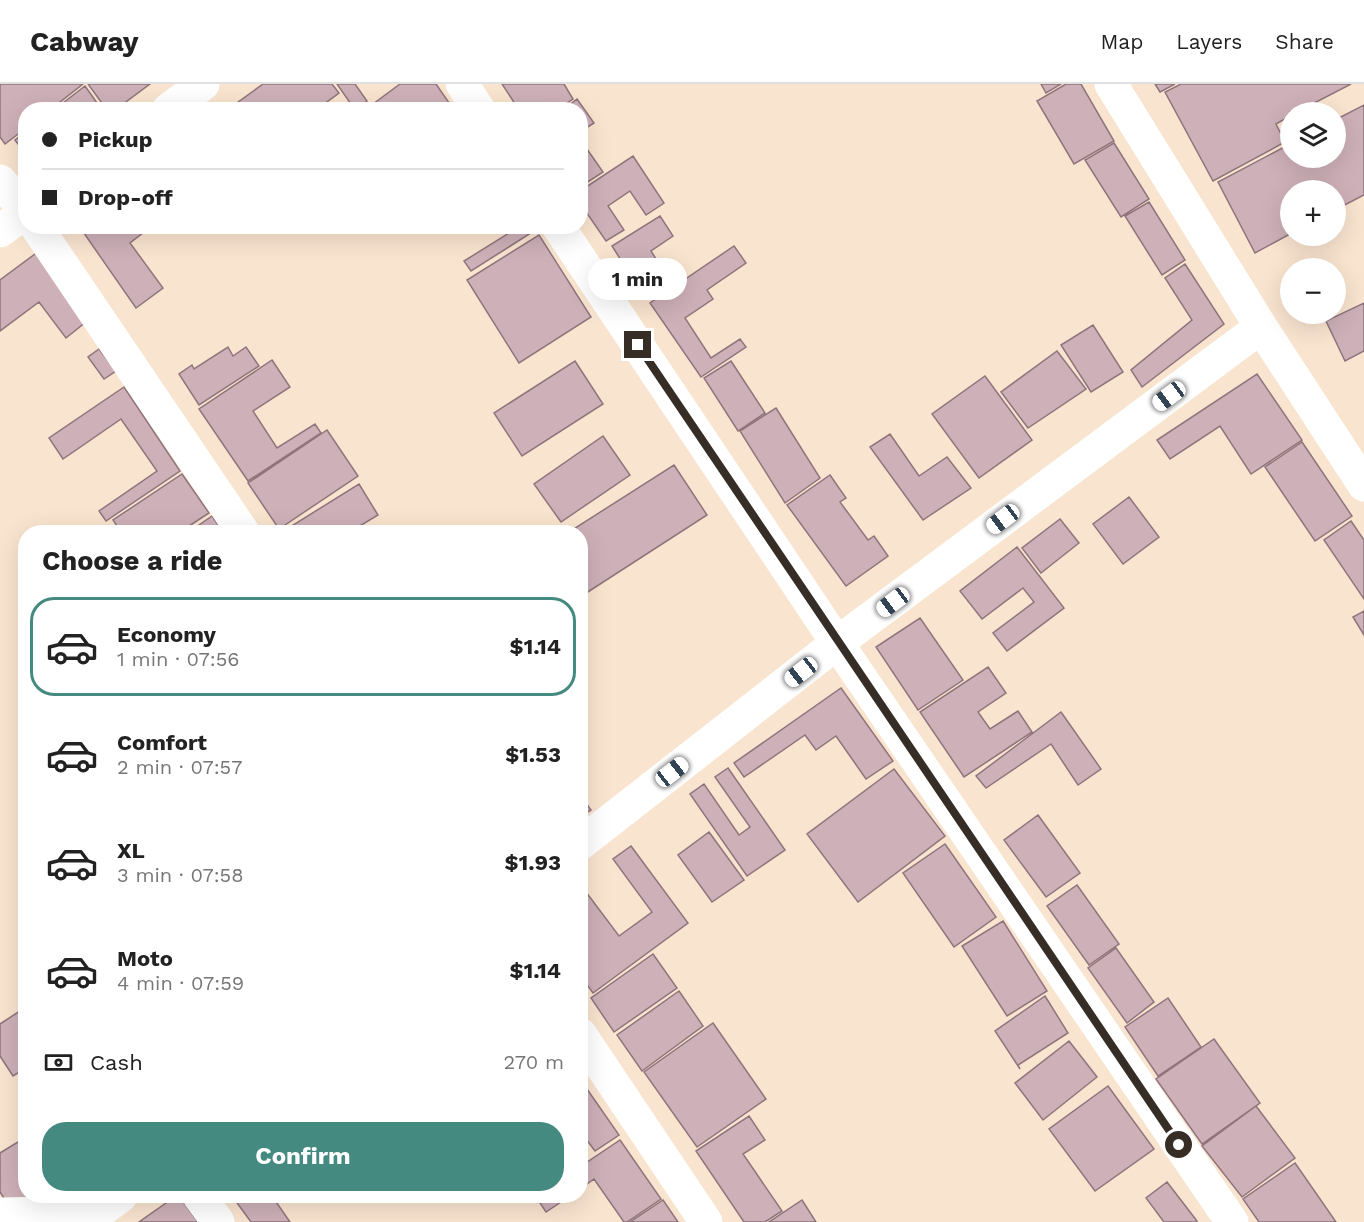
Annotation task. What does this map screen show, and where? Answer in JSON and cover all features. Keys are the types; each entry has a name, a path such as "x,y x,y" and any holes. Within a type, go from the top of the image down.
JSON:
{"street":[{"path":"179,102 203,84"},
{"path":"462,84 474,102"},
{"path":"1112,84 1261,327 1364,485"},
{"path":"0,181 18,202"},
{"path":"0,231 18,217"},
{"path":"41,234 238,525"},
{"path":"563,234 837,643 1232,1222"},
{"path":"588,838 837,643 1261,327"},
{"path":"588,1046 706,1222"},
{"path":"0,1214 99,1212 111,1203"},
{"path":"205,1203 218,1222"}],"building":[{"path":"0,84 83,84 60,102 18,102 18,134 5,144 0,137"},
{"path":"88,84 150,84 126,102 101,102"},
{"path":"263,84 332,84 339,93 327,102 238,102"},
{"path":"337,84 355,84 367,101 349,102"},
{"path":"400,84 436,84 448,102 376,102"},
{"path":"502,84 564,84 573,99 569,102 514,102"},
{"path":"1041,84 1061,84 1046,93"},
{"path":"1066,84 1081,84 1114,141 1074,164 1037,101"},
{"path":"1155,84 1175,84 1160,92"},
{"path":"1181,84 1351,84 1316,102 1280,102 1280,122 1276,124 1280,132 1280,145 1213,181 1165,92"},
{"path":"85,86 96,102 64,102"},
{"path":"1364,105 1364,195 1346,204 1346,180 1280,180 1280,239 1255,253 1218,182 1280,149 1280,168 1346,168 1346,114"},
{"path":"588,115 594,123 588,127"},
{"path":"1114,143 1149,199 1121,217 1085,160"},
{"path":"588,150 603,172 588,182"},
{"path":"633,156 664,203 646,215 630,191 608,206 624,230 606,241 588,215 588,186"},
{"path":"1149,202 1185,260 1162,275 1125,216"},
{"path":"660,216 673,236 651,251 671,282 645,298 612,246"},
{"path":"85,234 142,234 130,243 163,288 136,308"},
{"path":"508,234 529,234 471,271 464,261"},
{"path":"539,235 591,317 519,363 467,280"},
{"path":"734,246 746,263 707,290 713,299 685,318 711,358 740,339 746,347 701,377 650,303"},
{"path":"39,251 87,321 66,338 39,302 0,331 0,280"},
{"path":"1185,264 1224,324 1142,387 1131,370 1192,320 1165,278"},
{"path":"1364,303 1364,351 1345,361 1327,324 1346,324 1346,312"},
{"path":"1093,325 1123,372 1091,392 1061,345"},
{"path":"228,347 233,356 246,347 259,366 199,405 179,374 192,365 194,369"},
{"path":"99,349 116,371 104,379 88,357"},
{"path":"1057,351 1086,389 1028,428 1001,392"},
{"path":"272,360 290,387 253,411 277,448 315,424 321,433 248,481 199,409"},
{"path":"575,361 603,404 522,456 494,413"},
{"path":"731,361 765,413 738,431 704,378"},
{"path":"1257,374 1302,440 1251,474 1220,426 1170,459 1157,440"},
{"path":"985,376 1032,440 979,478 932,414"},
{"path":"124,387 180,471 106,521 99,511 157,471 121,419 63,459 49,438"},
{"path":"776,408 820,478 785,503 740,431"},
{"path":"327,430 358,476 285,525 276,525 248,483"},
{"path":"890,434 919,476 947,457 971,488 923,520 870,447"},
{"path":"603,436 630,475 561,522 534,484"},
{"path":"1302,442 1352,516 1315,541 1265,467"},
{"path":"674,465 707,515 588,592 588,525 580,525"},
{"path":"182,474 209,513 191,525 116,525 113,520"},
{"path":"830,475 846,498 840,502 868,540 874,536 888,556 846,586 787,505"},
{"path":"359,484 378,515 362,525 293,525"},
{"path":"1129,497 1159,537 1123,564 1093,524"},
{"path":"212,516 218,525 199,525"},
{"path":"1060,519 1079,543 1041,573 1022,548"},
{"path":"1351,521 1364,540 1364,599 1324,540"},
{"path":"1017,547 1064,608 1007,651 993,633 1034,602 1023,588 982,619 960,591"},
{"path":"1364,611 1364,635 1353,617"},
{"path":"920,618 963,680 918,710 876,647"},
{"path":"988,667 1006,693 978,712 990,729 1018,711 1032,732 964,777 920,712"},
{"path":"841,688 893,761 866,779 836,736 816,750 805,735 744,777 734,763"},
{"path":"1061,712 1101,769 1078,785 1051,744 986,788 976,776"},
{"path":"728,768 785,850 747,876 690,794 704,784 739,835 750,827 715,777"},
{"path":"894,769 945,836 858,902 807,834"},
{"path":"1038,815 1080,873 1046,897 1004,840"},
{"path":"709,832 744,880 712,902 678,855"},
{"path":"945,844 996,917 954,947 903,873"},
{"path":"631,846 688,923 593,993 588,986 588,895 619,936 652,912 613,859"},
{"path":"1077,885 1119,944 1089,965 1047,906"},
{"path":"1003,921 1047,991 1007,1016 962,946"},
{"path":"1116,948 1154,1002 1127,1023 1088,968"},
{"path":"653,954 677,988 614,1032 591,998"},
{"path":"679,991 703,1026 642,1071 617,1035"},
{"path":"1045,996 1068,1033 1018,1065 1020,1069 995,1031"},
{"path":"1168,998 1201,1047 1158,1076 1125,1027"},
{"path":"18,1012 18,1073 13,1076 0,1056 0,1024"},
{"path":"713,1023 766,1099 697,1147 644,1072"},
{"path":"1214,1039 1260,1103 1202,1144 1156,1079"},
{"path":"1069,1041 1097,1077 1043,1120 1015,1083"},
{"path":"1108,1086 1154,1149 1095,1191 1049,1129"},
{"path":"588,1090 619,1135 595,1151 588,1142"},
{"path":"1256,1106 1295,1158 1242,1197 1202,1146"},
{"path":"749,1116 765,1140 743,1154 782,1211 765,1222 744,1222 696,1151"},
{"path":"620,1140 661,1199 624,1222 594,1179 588,1183 588,1162"},
{"path":"18,1142 18,1202 7,1203 0,1192 0,1153"},
{"path":"1295,1163 1336,1222 1259,1222 1243,1199"},
{"path":"1167,1182 1197,1221 1164,1222 1146,1198"},
{"path":"663,1200 678,1222 630,1222"},
{"path":"802,1200 816,1222 769,1222"},
{"path":"166,1203 184,1203 198,1222 139,1222"},
{"path":"237,1203 277,1203 290,1222 251,1222"},
{"path":"540,1203 560,1203 546,1212"}],"route":[{"path":"638,345 837,643 1179,1145"}]}
